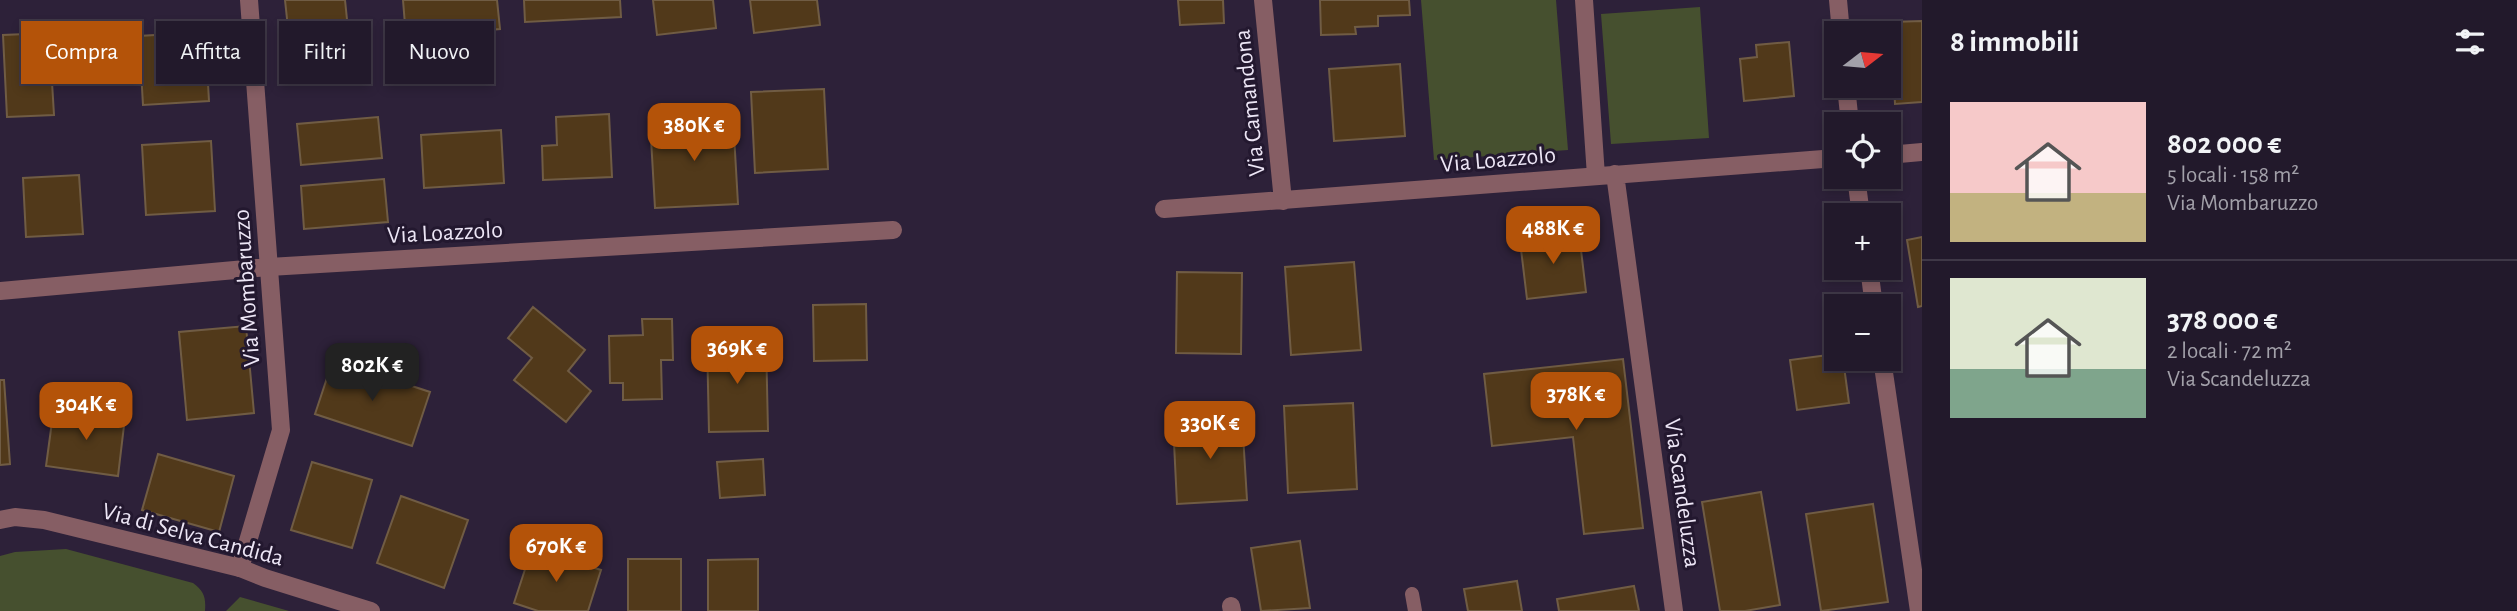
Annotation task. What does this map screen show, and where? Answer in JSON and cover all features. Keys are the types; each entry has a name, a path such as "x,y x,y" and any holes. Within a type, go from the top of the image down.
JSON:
{"street":[{"name":"Via Mombaruzzo","path":"240,568 281,430 249,0"},
{"name":"Via Camandona","path":"1263,0 1283,201"},
{"path":"1584,0 1596,176"},
{"path":"1838,0 1840,21"},
{"path":"1901,154 1922,152"},
{"name":"Via Loazzolo","path":"1164,209 1824,159"},
{"name":"Via Scandeluzza","path":"1615,174 1674,611"},
{"name":"Via Loazzolo","path":"0,291 269,267 893,230"},
{"path":"1884,371 1919,611"},
{"name":"Via di Selva Candida","path":"0,520 15,517 44,520 240,568 371,611"}],"lane":[{"path":"1412,594 1415,611"}],"green space":[{"path":"1421,0 1556,0 1568,150 1434,160"},
{"path":"1700,7 1709,138 1611,144 1601,14"},
{"path":"66,549 193,583 204,595 205,611 0,611 0,556 15,552"},
{"path":"240,597 289,611 226,611"}],"building":[{"path":"285,0 345,0 347,21 287,21"},
{"path":"403,0 497,0 500,29 494,30 494,21 405,21"},
{"path":"524,0 620,0 621,17 525,22"},
{"path":"653,0 713,0 716,28 657,35"},
{"path":"750,0 817,0 820,25 754,33"},
{"path":"1178,0 1223,0 1224,23 1180,25"},
{"path":"1320,0 1409,0 1410,15 1378,16 1378,26 1355,27 1356,34 1321,35"},
{"path":"1922,21 1922,102 1895,104 1895,98 1901,98 1901,22"},
{"path":"21,34 21,84 52,84 54,115 7,117 3,35"},
{"path":"156,35 156,84 208,84 209,101 143,105 142,36"},
{"path":"1789,42 1794,96 1744,101 1740,59 1757,57 1756,45"},
{"path":"1400,64 1405,136 1334,141 1329,69"},
{"path":"824,89 828,169 755,173 751,92"},
{"path":"609,114 612,177 543,180 542,146 557,145 556,117"},
{"path":"378,117 382,158 301,165 297,124"},
{"path":"733,117 738,204 655,208 650,121"},
{"path":"501,130 504,183 424,188 421,135"},
{"path":"211,141 215,211 146,215 142,145"},
{"path":"79,175 83,234 26,237 23,178"},
{"path":"384,179 388,222 304,229 301,186"},
{"path":"1579,233 1586,292 1527,299 1520,241"},
{"path":"1922,237 1922,306 1918,307 1907,240"},
{"path":"1354,262 1361,350 1291,355 1285,267"},
{"path":"1177,272 1242,273 1241,354 1176,353"},
{"path":"866,304 867,360 814,361 813,305"},
{"path":"533,307 585,350 568,371 591,391 566,422 514,380 532,358 508,338"},
{"path":"642,319 672,319 673,360 661,360 662,399 623,400 623,383 610,383 609,336 643,335"},
{"path":"246,326 254,413 187,420 179,332"},
{"path":"766,340 768,431 709,432 707,341"},
{"path":"1824,356 1824,371 1845,371 1849,403 1797,410 1790,360"},
{"path":"1623,359 1643,528 1584,534 1573,437 1492,446 1484,374"},
{"path":"333,360 430,392 412,446 315,414"},
{"path":"0,380 4,380 10,464 0,465"},
{"path":"1353,403 1357,489 1288,493 1284,406"},
{"path":"54,407 125,417 118,476 46,466"},
{"path":"1242,418 1247,500 1177,504 1173,422"},
{"path":"158,454 234,476 219,532 142,510"},
{"path":"763,459 765,495 720,498 717,462"},
{"path":"312,462 372,480 352,548 291,530"},
{"path":"1761,492 1780,605 1745,611 1720,611 1702,502"},
{"path":"401,496 468,520 444,588 377,563"},
{"path":"1873,504 1888,602 1821,611 1806,514"},
{"path":"1300,541 1310,608 1261,611 1251,548"},
{"path":"532,548 601,570 588,611 538,611 514,603"},
{"path":"628,559 681,559 681,611 628,611"},
{"path":"758,559 758,611 708,611 708,560"},
{"path":"1517,581 1522,611 1468,611 1464,589"},
{"path":"1634,586 1639,611 1559,611 1557,599"}]}
